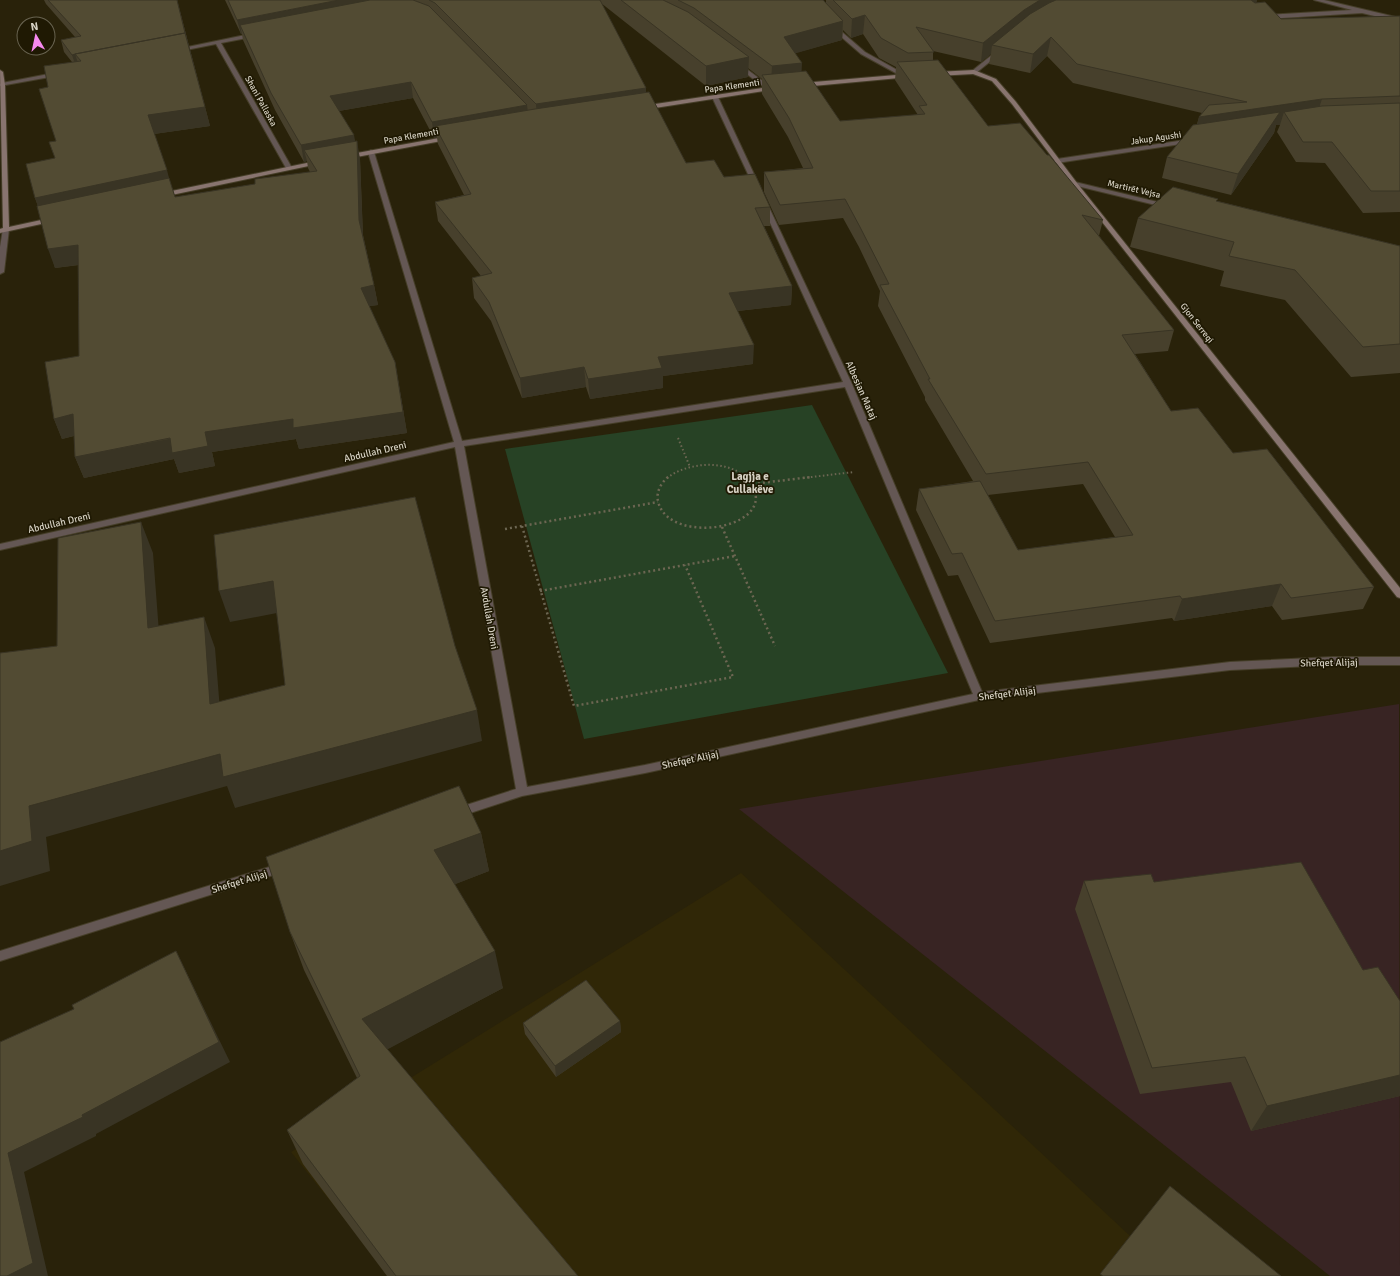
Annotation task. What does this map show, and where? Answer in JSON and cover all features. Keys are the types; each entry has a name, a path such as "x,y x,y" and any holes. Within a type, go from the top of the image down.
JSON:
{"street":[{"path":"1317,0 1400,20"},
{"path":"1258,17 1362,11"},
{"path":"828,23 863,53 905,76"},
{"path":"172,51 264,33"},
{"name":"Shani Pallaska","path":"218,42 289,168"},
{"path":"928,74 974,72 1007,45"},
{"path":"734,62 770,89"},
{"path":"0,72 2,85 3,230 0,272"},
{"name":"Gjon Serreqi","path":"974,72 994,80 1014,103 1075,184 1400,595"},
{"path":"2,85 64,73"},
{"path":"794,86 912,75"},
{"name":"Papa Klementi","path":"637,108 786,87"},
{"name":"Albesian Mataj","path":"716,97 848,384 979,696"},
{"name":"Papa Klementi","path":"341,158 458,137"},
{"name":"Jakup Agushi","path":"1057,161 1198,141"},
{"path":"372,152 459,444"},
{"path":"151,198 326,161"},
{"name":"Martirët Vejsa","path":"1075,184 1175,208"},
{"path":"3,230 60,217"},
{"name":"Abdullah Dreni","path":"0,547 459,444 848,384"},
{"name":"Avdullah Dreni","path":"459,444 522,792"},
{"name":"Shefqet Alijaj","path":"446,816 522,792 646,769 979,696 1230,666 1332,661 1400,661"},
{"name":"Shefqet Alijaj","path":"0,956 295,864"}],"path":[{"path":"700,465 717,465 732,469 744,475 753,484 757,494 756,504 748,514 737,522 722,527 705,528 681,523 663,512 658,502 657,492 662,482 672,474 700,465"},
{"path":"753,484 884,468"},
{"path":"475,534 658,502"},
{"path":"522,526 574,706 733,677 685,565"},
{"path":"722,527 775,646"},
{"path":"540,590 735,556"}],"shaded area":[{"path":"1399,704 1400,1276 1330,1276 739,809"},
{"path":"741,873 1173,1276 390,1276 291,1152"}],"green space":[{"path":"812,405 948,673 584,739 505,449"}],"building":[{"path":"48,0 177,0 185,33 72,55 61,40 81,36"},
{"path":"228,0 339,0 237,20"},
{"path":"370,0 413,0 429,6 527,105 432,122 411,82 330,96 354,135 301,145 271,93 240,25"},
{"path":"429,0 600,0 646,88 536,104 435,3"},
{"path":"621,0 663,0 688,12 749,57 706,66"},
{"path":"678,0 823,0 843,21 784,37 802,63 772,66 694,8"},
{"path":"833,0 1040,0 1024,10 983,43 916,27 934,52 908,53 881,38 865,15 852,19"},
{"path":"1056,0 1251,0 1255,3 1265,2 1281,19 1400,16 1400,96 1322,99 1199,117 1209,105 1247,102 1077,64 1051,37 1033,54 992,45 1030,14"},
{"path":"185,33 205,107 148,115 167,170 35,198 26,164 55,158 49,142 56,141 39,89 48,87 44,66 81,61 75,54"},
{"path":"938,60 988,126 1020,123 1047,155 1049,155 1103,220 1082,215 1174,330 1122,335 1171,411 1198,408 1233,453 1267,449 1374,587 1291,598 1281,584 1182,599 1180,596 995,621 962,553 952,554 919,489 980,481 1018,550 1133,535 1088,462 986,474 928,379 930,379 880,285 889,284 845,199 780,205 764,172 813,168 789,118 762,75 806,71 840,121 925,114 919,106 927,105 897,62"},
{"path":"649,92 686,163 714,160 724,177 755,174 770,207 755,208 792,286 729,293 754,345 658,357 662,368 588,379 584,367 520,378 489,302 472,278 492,273 435,202 471,194 435,126"},
{"path":"1400,103 1400,191 1371,191 1332,142 1303,142 1284,112 1322,106"},
{"path":"1280,112 1238,174 1167,157 1193,125"},
{"path":"357,141 359,220 374,285 361,288 395,362 403,412 293,428 293,419 205,432 208,446 172,453 170,438 75,457 73,414 54,419 45,362 79,356 78,245 48,249 37,206 169,178 175,197 255,184 255,179 317,171 304,150"},
{"path":"1173,187 1218,199 1216,201 1400,246 1400,344 1363,347 1295,270 1229,256 1234,242 1138,218"},
{"path":"415,497 455,646 477,710 223,777 220,754 29,806 32,841 0,851 0,653 57,646 58,538 141,522 148,628 204,617 210,704 285,685 273,581 219,591 214,535"},
{"path":"459,786 481,833 434,850 495,951 362,1019 578,1276 396,1276 287,1130 360,1076 290,932 266,857"},
{"path":"1301,862 1363,970 1378,967 1400,1001 1400,1075 1267,1106 1245,1057 1152,1068 1084,881 1151,874 1154,882"},
{"path":"176,951 219,1042 82,1115 83,1117 8,1153 33,1263 7,1276 0,1276 0,1042 74,1009 72,1005"},
{"path":"586,980 620,1021 555,1066 523,1023"},
{"path":"1170,1186 1281,1276 1103,1276 1100,1274"}],"district":[{"name":"Lagjja e Cullakëve","path":"750,482"}]}
